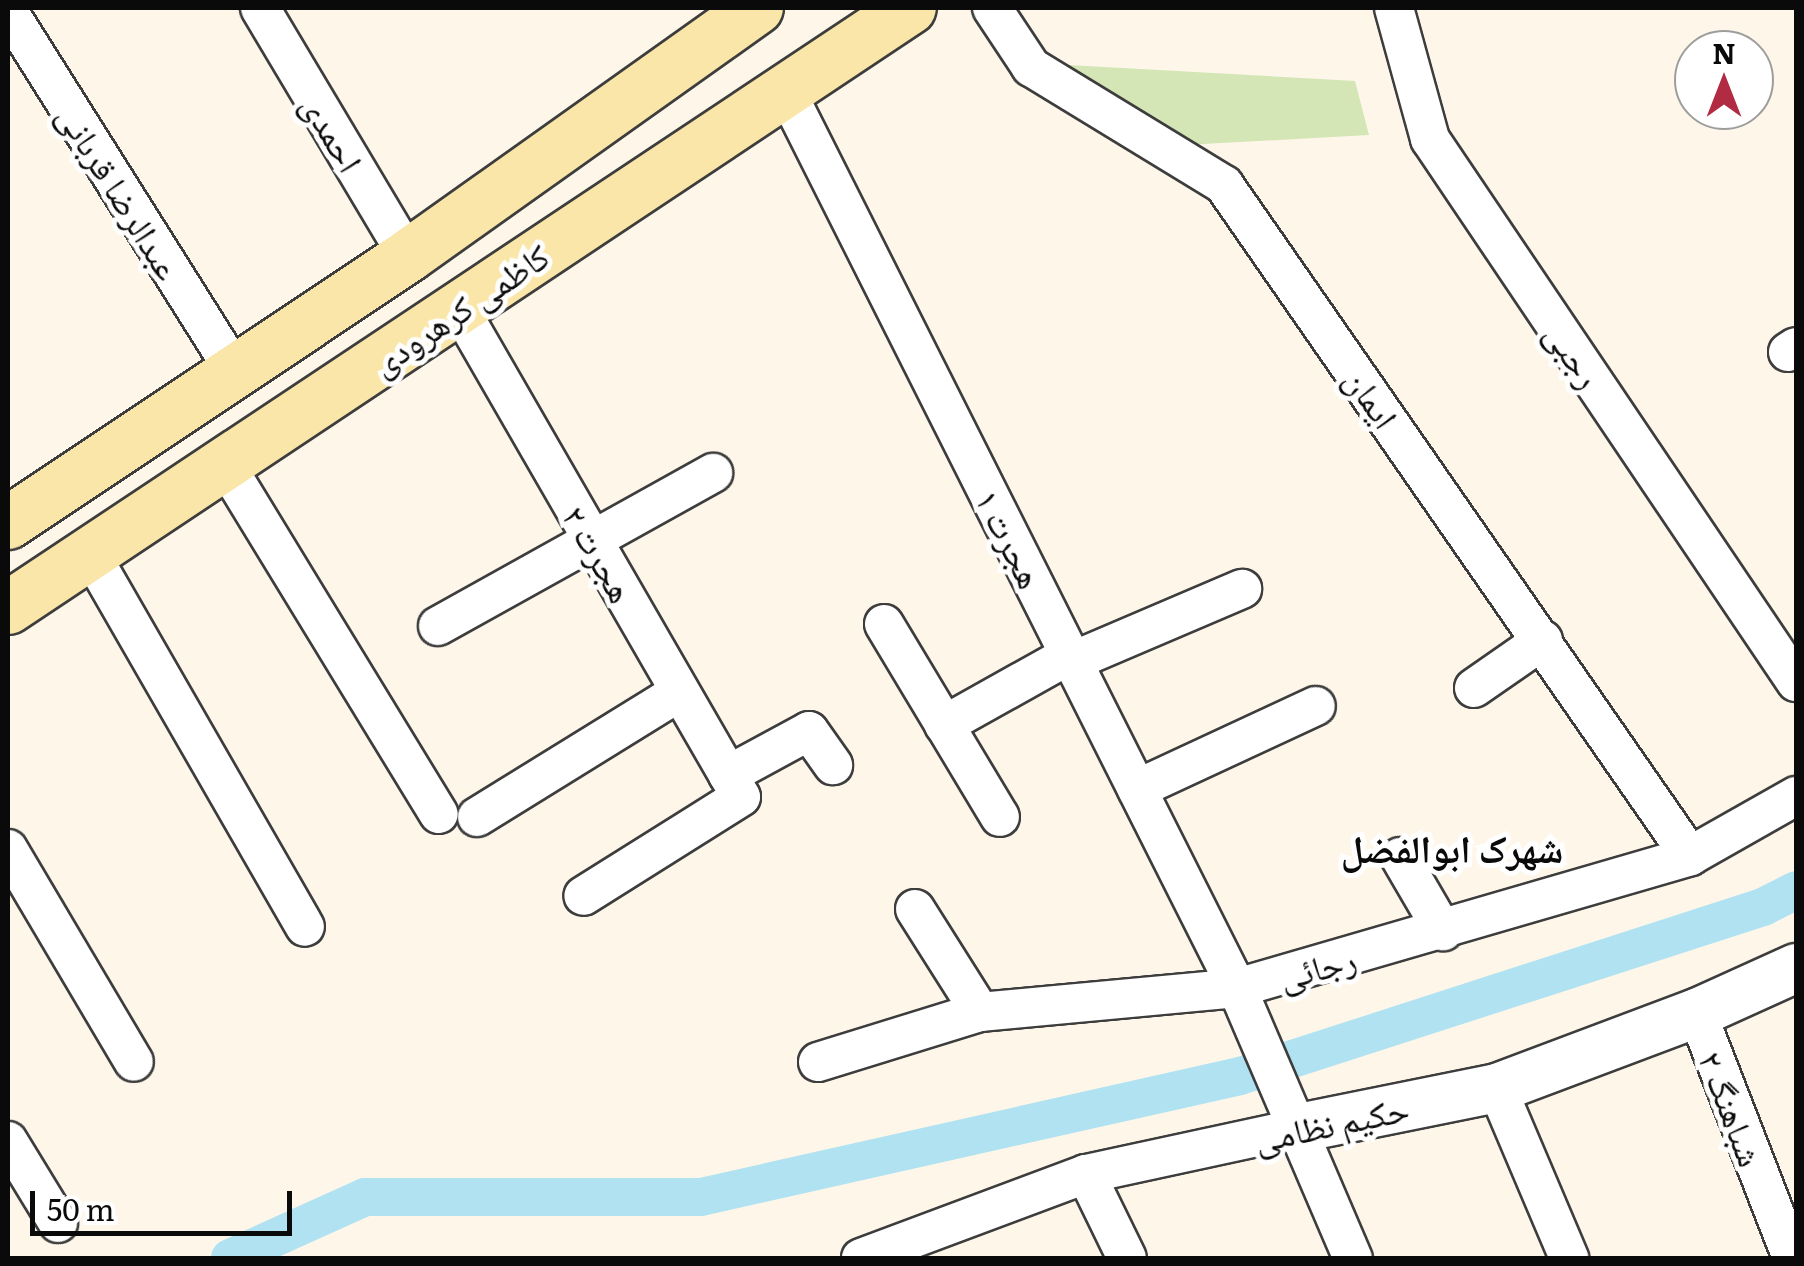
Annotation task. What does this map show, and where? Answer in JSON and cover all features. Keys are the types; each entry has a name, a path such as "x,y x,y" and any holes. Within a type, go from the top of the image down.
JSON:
{"main road":[{"name":"کاظمی کرهرودی","path":"8,523 408,256 757,8"},
{"name":"کاظمی کرهرودی","path":"8,608 460,308 893,12"}],"street":[{"name":"احمدی","path":"260,8 408,256"},
{"name":"ایمان","path":"992,8 1031,67 1224,185 1544,640 1690,856"},
{"name":"رجبی","path":"1394,8 1430,139 1796,682"},
{"name":"عبدالرضا قربانی","path":"8,11 235,372"},
{"name":"هجرت ۱","path":"785,89 1238,988 1290,1119 1353,1258"},
{"name":"هجرت ۲","path":"460,308 734,786"},
{"path":"225,464 439,814"},
{"path":"438,626 712,474"},
{"path":"90,553 305,927"},
{"path":"944,725 1071,658 1242,588"},
{"path":"884,624 1000,817"},
{"path":"1474,688 1544,640"},
{"path":"477,817 679,692"},
{"path":"1137,789 1316,706"},
{"path":"583,896 810,730 833,766"},
{"name":"رجائی","path":"818,1062 980,1012 1238,988 1690,856 1796,796"},
{"path":"8,849 134,1062"},
{"path":"1400,857 1443,931"},
{"path":"914,908 980,1012"},
{"name":"حکیم نظامی","path":"860,1258 926,1246 1086,1174 1290,1119 1497,1088 1697,1013 1796,968"},
{"name":"شباهنگ ۲","path":"1697,1013 1792,1258"},
{"path":"1497,1088 1569,1258"},
{"path":"8,1141 58,1223"},
{"path":"1086,1174 1127,1258"}],"green space":[{"path":"1050,64 1355,81 1369,135 1185,145"}],"waterway":[{"path":"230,1258 365,1197 701,1197 1240,1076 1763,907 1796,890"}],"district":[{"name":"شهرک ابوالفضل","path":"1452,847"}]}
